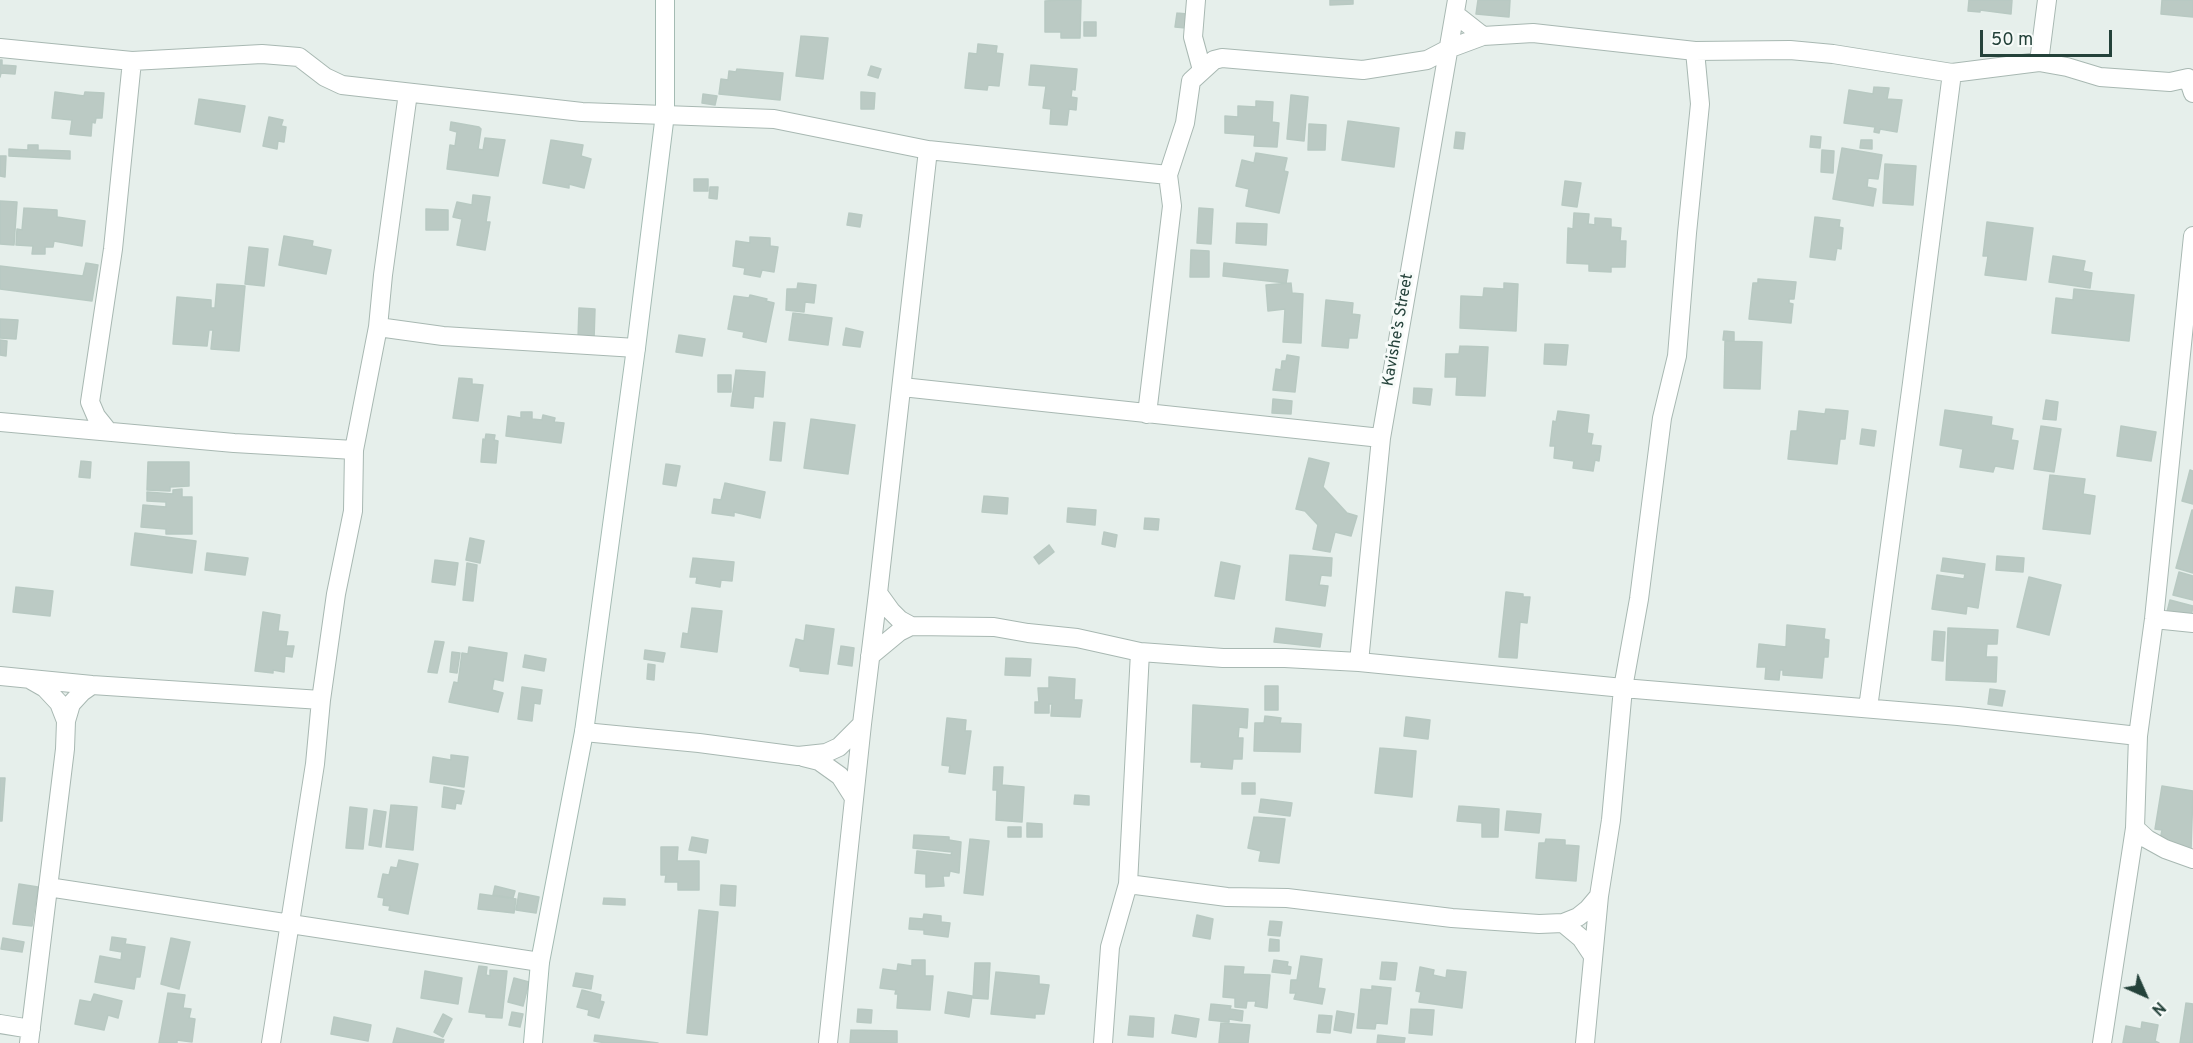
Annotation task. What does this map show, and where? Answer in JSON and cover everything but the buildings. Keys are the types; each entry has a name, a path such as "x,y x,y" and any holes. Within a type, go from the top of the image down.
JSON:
{"street":[{"path":"533,1043 540,962 584,732 636,348 665,114 665,0"},
{"path":"1196,0 1193,37 1202,70"},
{"path":"2039,62 2047,0"},
{"path":"1456,7 1483,36"},
{"name":"Kavishe’s Street","path":"1359,662 1381,438 1456,7"},
{"path":"1147,414 1172,206 1168,175 1185,123 1191,81 1214,60 1222,58 1364,70 1427,60 1448,49 1483,36 1533,33 1695,51 1801,51 1833,54 1952,73 2039,62 2067,67 2100,78 2191,83"},
{"path":"0,48 132,61 262,54 299,57 325,77 342,85 582,112 774,119 928,150 1168,175"},
{"path":"1585,1043 1599,896 1611,820 1623,688 1640,599 1662,418 1677,356 1686,233 1700,104 1695,51"},
{"path":"108,431 96,416 90,402 113,249 132,61"},
{"path":"1868,708 1952,73"},
{"path":"271,1043 315,764 321,700 336,594 352,511 354,450 378,327 384,264 408,93"},
{"path":"828,1043 861,724 928,150"},
{"path":"2102,1043 2135,828 2138,736 2189,335 2188,265 2193,236"},
{"path":"378,327 443,336 636,348"},
{"path":"902,387 1381,438"},
{"path":"0,422 234,443 354,450"},
{"path":"878,593 891,611 911,626"},
{"path":"2154,619 2193,623"},
{"path":"870,656 899,632 911,626 994,627 1077,638 1140,652 1223,658 1285,658 1359,662 1623,688 1958,716 2138,736"},
{"path":"1103,1043 1110,947 1128,884 1140,652"},
{"path":"0,676 92,685 321,700"},
{"path":"30,679 45,688 59,703 66,721"},
{"path":"0,1024 30,1036 66,721 71,704 92,685"},
{"path":"798,756 826,753 839,747 861,724"},
{"path":"584,732 699,743 798,756 819,761 840,776 854,798"},
{"path":"2135,828 2147,840 2193,859"},
{"path":"1128,884 1227,897 1287,898 1452,918 1563,923 1588,909 1599,896"},
{"path":"48,887 540,962"},
{"path":"1563,923 1581,938 1593,956"}]}
